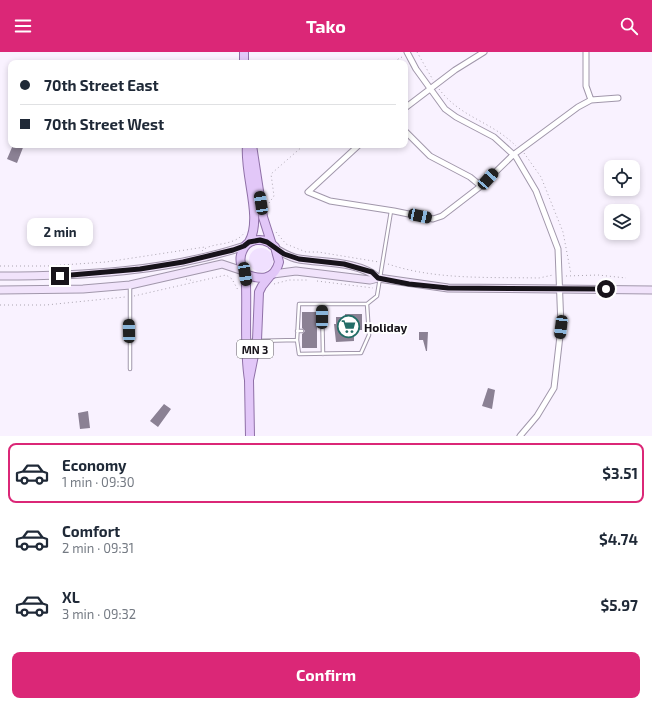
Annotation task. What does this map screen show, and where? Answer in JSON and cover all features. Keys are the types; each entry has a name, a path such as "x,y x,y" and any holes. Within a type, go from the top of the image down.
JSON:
{"main road":[{"path":"247,148 250,187 255,222 254,231 241,257 244,272 247,366 249,380"},
{"path":"252,148 263,217 279,262 271,275"},
{"path":"0,276 74,276 140,269 183,262 260,240 299,259 344,264 372,272 380,278"},
{"path":"0,290 83,289 130,285 222,264 258,278 296,271 370,280 380,278 448,288 652,290"},
{"name":"MN 3","path":"250,436 249,380 257,342 259,292 271,275"}],"street":[{"path":"407,52 416,69 446,109 456,117 494,137 513,155 529,177 536,191 558,249 561,289 561,327 554,388 537,416 520,436"},
{"path":"408,106 430,88 484,52"},
{"path":"586,52 586,86 591,100"},
{"path":"357,148 308,192 330,201 392,210 433,219 442,216 481,186 513,155 558,120 591,100 618,98"},
{"path":"408,134 430,156 470,177 481,186"}],"lane":[{"path":"367,304 369,335 361,353 299,354 297,331 299,304 367,304 377,296 384,263 392,210"},
{"path":"130,285 130,369"},
{"path":"322,304 323,354"},
{"path":"297,331 302,331"},
{"path":"317,331 322,331"},
{"path":"247,341 297,340"}],"path":[{"path":"267,205 274,196 271,174 301,148"},
{"path":"225,244 238,238 247,228"},
{"path":"275,232 286,244 306,252 318,252 384,263 400,268 449,276 539,278 548,275 598,275 626,278"},
{"path":"0,266 47,266 106,262 205,247"},
{"path":"0,305 46,305 130,296 226,275 236,284 239,292"},
{"path":"270,286 280,281 309,280"},
{"path":"314,280 379,289"}],"shaded area":[{"path":"261,248 269,252 273,260 269,268 261,272 253,268 249,260 253,252"}],"building":[{"path":"12,148 23,148 17,163 7,159"},
{"path":"302,312 317,312 317,348 302,348 302,334 305,331 302,328"},
{"name":"Holiday","path":"345,314 362,314 362,330 356,330 356,333 354,333 354,341 336,342 334,324 336,324 336,317 345,317"},
{"path":"419,332 428,332 427,351 423,340 419,340"},
{"path":"488,388 495,390 492,409 482,406"},
{"path":"164,404 171,409 158,427 150,421"},
{"path":"88,411 90,428 80,429 78,413"}],"place":[{"name":"Holiday","path":"348,327"}],"route":[{"path":"60,276 74,276 140,269 183,262 233,250 256,240 264,240 284,254 299,259 329,261 344,264 372,272 378,278 409,284 448,288 606,289"}]}
